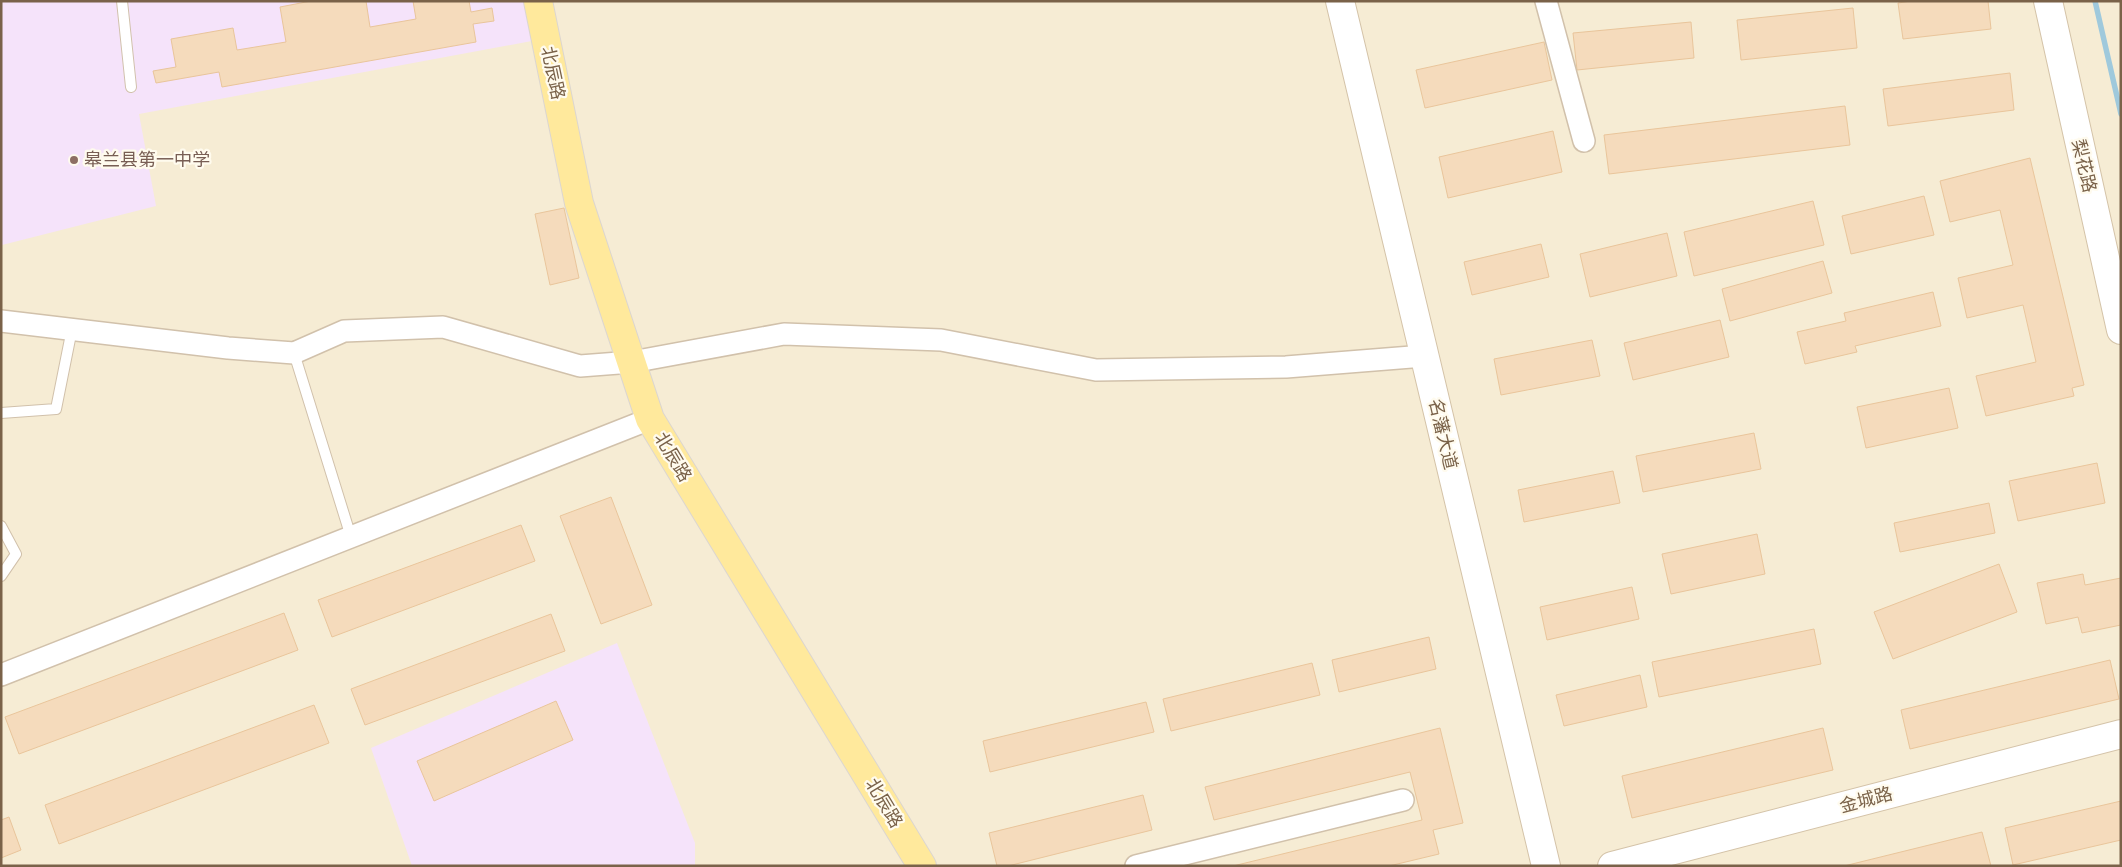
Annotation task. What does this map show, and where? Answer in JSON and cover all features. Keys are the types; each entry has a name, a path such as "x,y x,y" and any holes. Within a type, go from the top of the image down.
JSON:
{"main road":[{"name":"北辰路","path":"538,1 579,203 650,419 922,866"},
{"name":"名藩大道","path":"1340,1 1546,866"},
{"name":"梨花路","path":"2048,1 2121,330"},
{"name":"金城路","path":"1612,866 2121,734"}],"street":[{"path":"1552,2 1584,141"},
{"path":"1,321 228,348 294,353 344,331 444,327 580,366 632,362 784,334 942,340 1096,370 1286,367 1424,356"},
{"path":"1,675 650,419"},
{"path":"1136,866 1189,860 1403,800"}],"lane":[{"path":"122,1 131,87"},
{"path":"1,413 56,409 72,329"},
{"path":"294,353 351,537"},
{"path":"1,526 16,554 1,576"}],"shaded area":[{"path":"1,1 2121,1 2121,866 1,866"},
{"name":"皋兰县第一中学","path":"1,1 531,1 537,40 139,114 156,206 2,245"},
{"path":"617,643 695,843 695,866 412,866 371,748"}],"building":[{"path":"311,1 366,1 370,27 416,19 413,1 469,1 471,12 492,8 494,21 473,24 476,42 222,87 219,72 156,83 153,71 176,67 171,39 233,28 237,50 286,42 280,7"},
{"path":"1911,1 1988,1 1991,29 1903,39 1898,3"},
{"path":"1853,8 1857,48 1741,60 1737,20"},
{"path":"1691,22 1694,58 1577,70 1573,33"},
{"path":"1544,42 1552,80 1425,108 1416,70"},
{"path":"2010,73 2014,110 1888,126 1883,89"},
{"path":"1845,106 1850,145 1609,174 1604,135"},
{"path":"1553,131 1562,172 1448,198 1439,157"},
{"path":"2030,158 2084,385 2072,388 2074,396 1986,416 1976,376 2036,362 2023,305 1967,318 1958,278 2013,265 2000,210 1950,222 1940,181"},
{"path":"1924,196 1934,235 1851,254 1842,216"},
{"path":"1813,201 1824,245 1694,276 1684,232"},
{"path":"564,208 579,278 550,285 535,214"},
{"path":"1667,233 1677,276 1590,297 1580,254"},
{"path":"1541,244 1549,277 1472,295 1464,262"},
{"path":"1823,261 1832,293 1730,321 1722,289"},
{"path":"1933,292 1941,326 1855,346 1857,352 1805,364 1797,332 1846,321 1844,313"},
{"path":"1720,320 1729,357 1633,380 1624,343"},
{"path":"1592,340 1600,376 1501,395 1494,359"},
{"path":"1949,388 1958,428 1866,448 1857,407"},
{"path":"1754,433 1761,469 1643,492 1636,456"},
{"path":"2097,463 2105,503 2018,521 2009,481"},
{"path":"1613,471 1620,503 1524,522 1518,490"},
{"path":"611,497 652,605 601,624 560,516"},
{"path":"1989,503 1995,533 1900,552 1894,523"},
{"path":"521,525 535,561 332,637 318,600"},
{"path":"1757,534 1765,574 1671,594 1662,554"},
{"path":"1999,564 2017,612 1893,659 1874,612"},
{"path":"2083,574 2085,585 2121,578 2121,625 2082,633 2078,617 2046,624 2037,583"},
{"path":"1632,587 1639,619 1547,640 1540,607"},
{"path":"284,613 298,650 19,754 5,717"},
{"path":"551,614 565,651 365,725 351,689"},
{"path":"1814,629 1821,664 1659,697 1652,662"},
{"path":"1429,637 1436,669 1339,692 1332,660"},
{"path":"2110,660 2119,699 1910,749 1901,710"},
{"path":"1312,663 1320,695 1171,731 1163,699"},
{"path":"1640,675 1647,707 1564,726 1556,695"},
{"path":"556,701 573,740 434,801 417,761"},
{"path":"1146,702 1154,732 990,772 983,741"},
{"path":"314,705 329,743 59,844 45,805"},
{"path":"1440,728 1463,823 1433,830 1439,854 1389,866 1233,866 1422,820 1410,772 1214,820 1205,787"},
{"path":"1823,728 1833,770 1632,818 1622,776"},
{"path":"1143,795 1152,830 1008,866 997,866 989,833"},
{"path":"2121,801 2121,840 2013,865 2005,828"},
{"path":"9,817 21,850 1,858 1,820"},
{"path":"1982,832 1991,866 1844,866"}],"waterway":[{"path":"2095,1 2121,114"}],"place":[{"name":"皋兰县第一中学","path":"74,160"}]}
